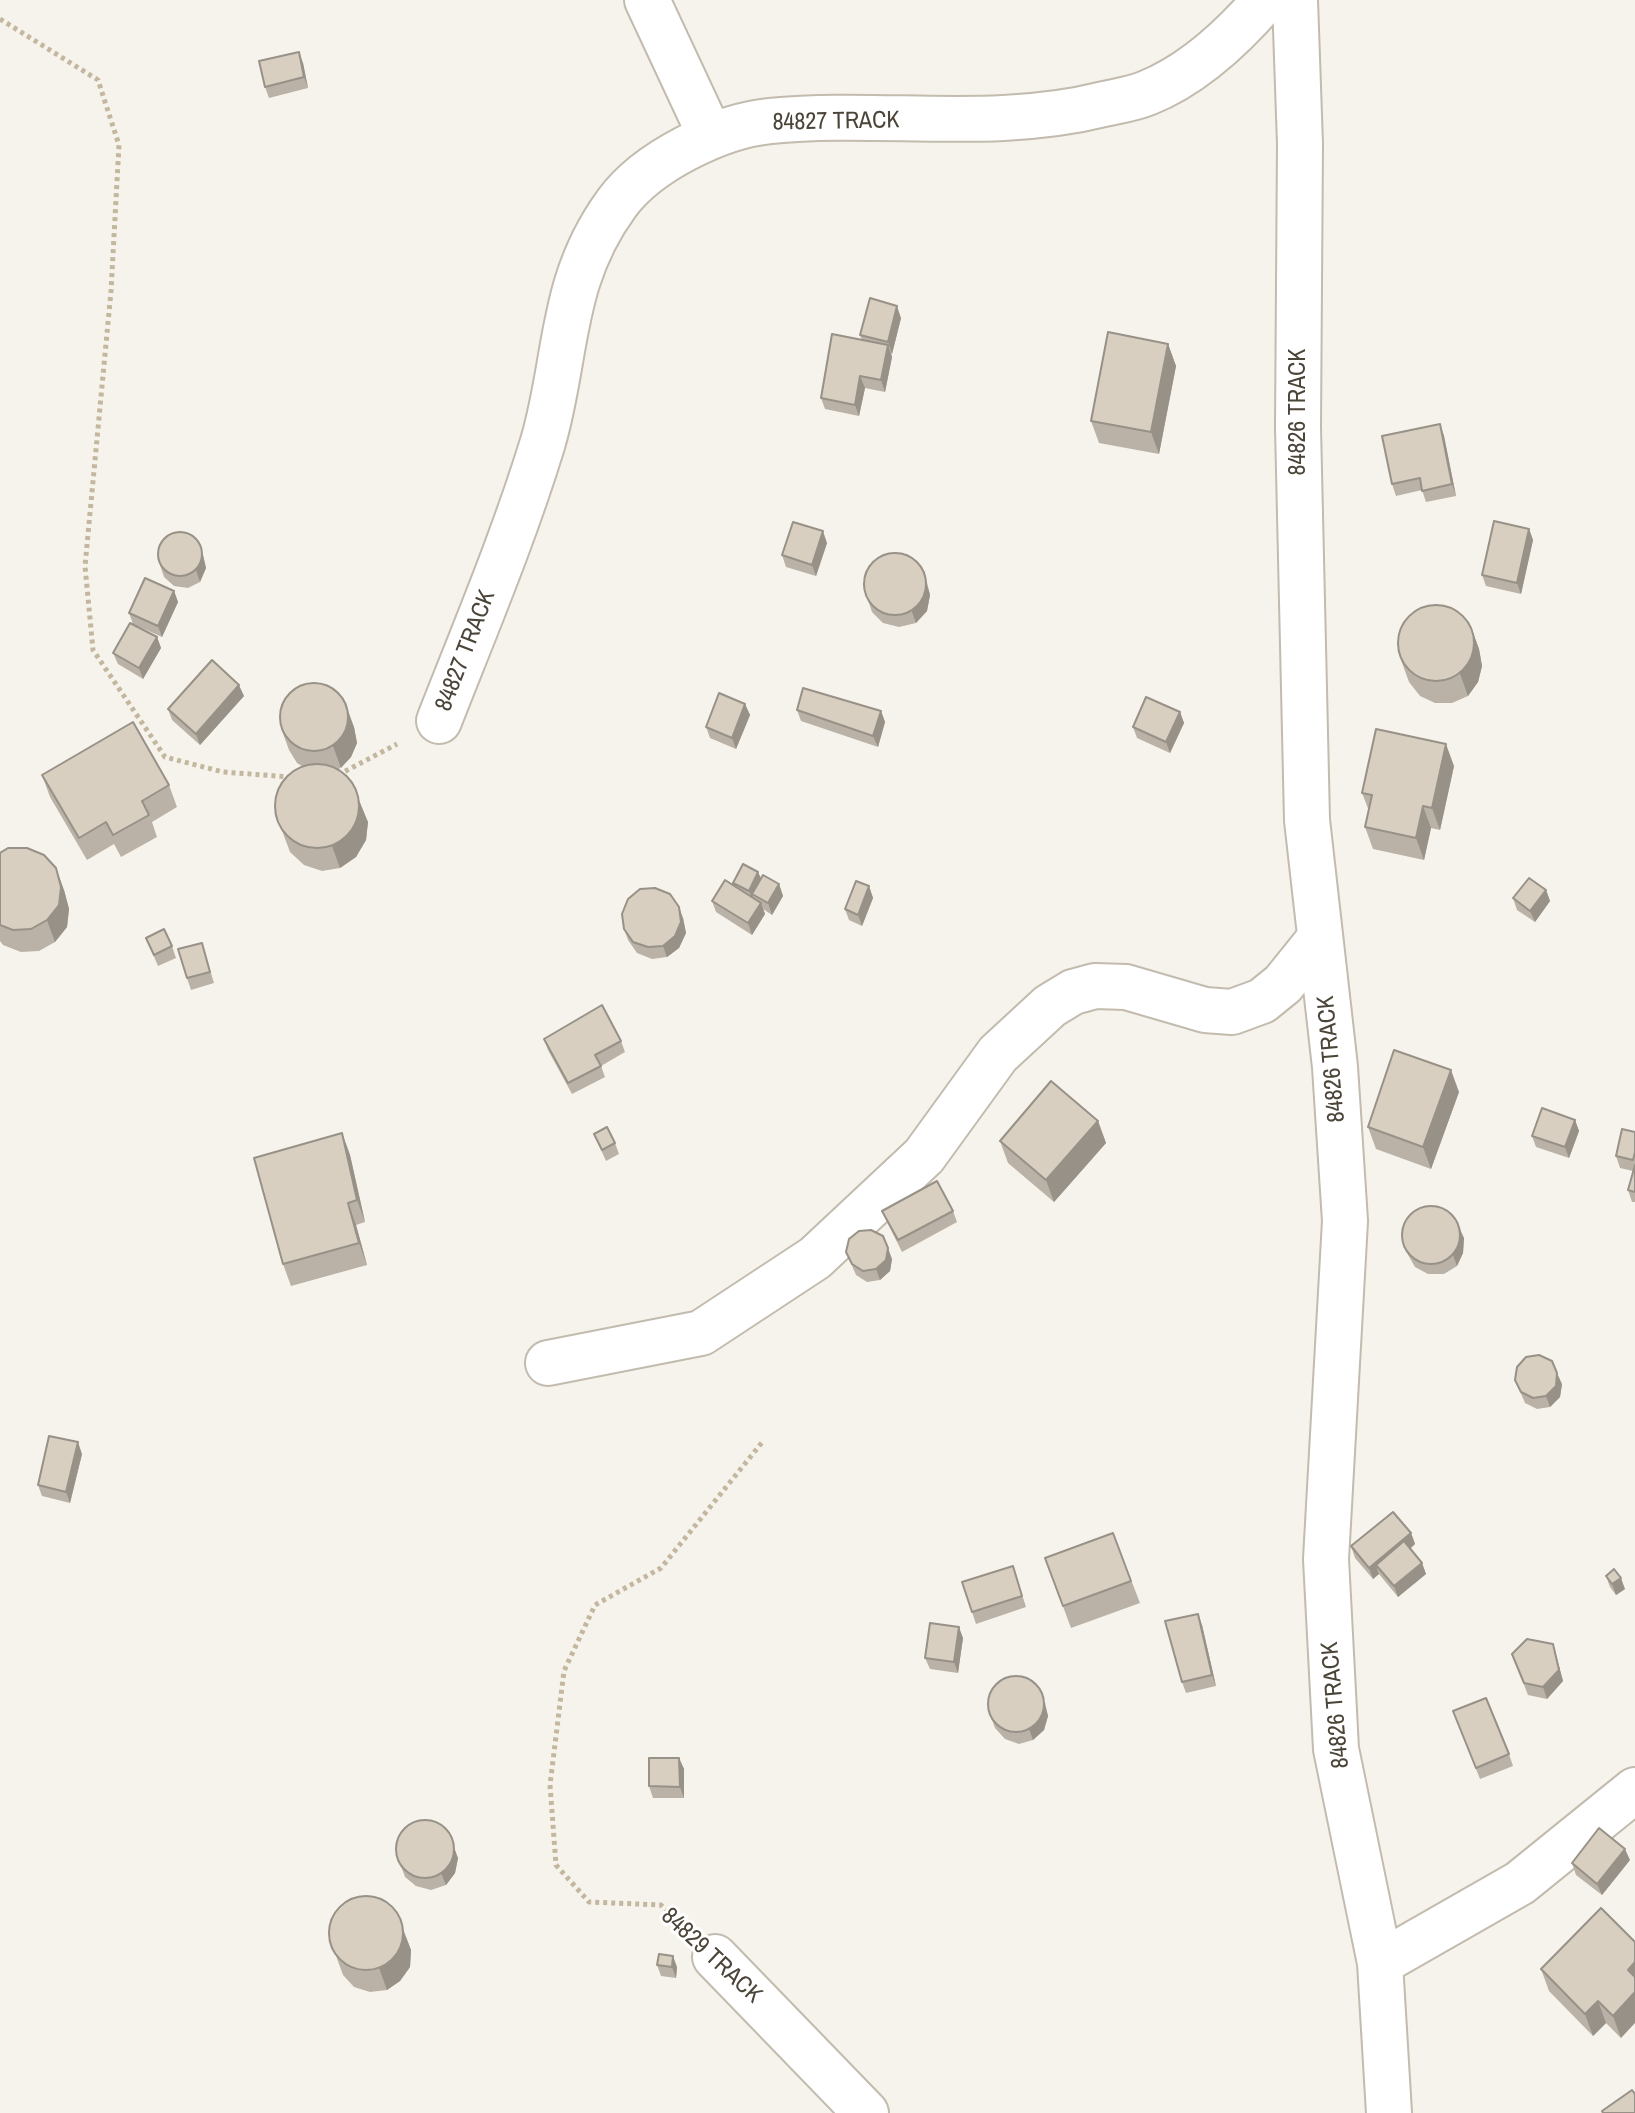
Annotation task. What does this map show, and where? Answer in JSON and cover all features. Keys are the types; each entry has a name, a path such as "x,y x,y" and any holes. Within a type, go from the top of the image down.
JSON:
{"street":[{"path":"647,0 710,135"},
{"name":"84827 TRACK","path":"439,721 527,494 548,424 571,295 589,247 619,201 648,173 710,135 768,121 992,121 1057,116 1147,93 1208,55 1238,31 1265,0"},
{"name":"84826 TRACK","path":"1295,0 1300,144 1298,427 1307,820 1335,1067 1345,1221 1326,1559 1336,1749 1380,1963 1389,2113"},
{"path":"548,1363 701,1333 815,1258 924,1156 998,1054 1050,1006 1073,992 1095,986 1126,987 1205,1010 1232,1012 1262,1001 1283,984 1320,938"},
{"path":"1380,1963 1520,1883 1635,1790"},
{"name":"84829 TRACK","path":"715,1957 866,2113"}],"path":[{"path":"0,19 98,80 119,145 110,306 85,566 93,650 165,757 223,772 298,778"},
{"name":"84827 TRACK","path":"328,780 439,721"},
{"name":"84829 TRACK","path":"715,1957 661,1905 589,1902 556,1865 550,1785 564,1671 595,1605 661,1568 723,1496 764,1440"}],"building":[{"path":"299,52 304,77 265,87 259,61"},
{"path":"870,298 897,306 888,342 860,335"},
{"path":"1108,332 1168,344 1151,432 1091,421"},
{"path":"832,334 888,345 881,380 860,376 855,405 821,398"},
{"path":"1440,424 1452,484 1422,491 1420,478 1392,484 1382,436"},
{"path":"1494,521 1529,529 1517,583 1482,575"},
{"path":"793,522 823,531 812,565 782,555"},
{"path":"180,532 195,539 202,554 195,569 180,576 165,569 158,554 165,539"},
{"path":"895,553 907,555 917,562 924,572 924,596 917,606 907,613 895,615 883,613 873,606 866,596 864,584 866,572 873,562 883,555"},
{"path":"145,578 174,591 158,626 129,613"},
{"path":"1436,605 1451,608 1463,616 1471,628 1474,643 1471,658 1463,670 1451,678 1436,681 1421,678 1409,670 1401,658 1398,643 1401,628 1409,616 1421,608"},
{"path":"130,623 157,637 139,668 113,653"},
{"path":"212,660 239,685 196,734 168,709"},
{"path":"314,683 338,693 348,717 338,741 314,751 290,741 280,717 290,693"},
{"path":"803,688 881,711 873,736 797,710"},
{"path":"719,693 745,704 732,738 706,727"},
{"path":"1146,697 1180,712 1166,742 1133,727"},
{"path":"133,722 169,785 142,801 149,815 113,835 106,822 79,838 42,775"},
{"path":"1376,729 1446,744 1432,808 1423,806 1416,838 1365,827 1372,795 1362,793"},
{"path":"317,764 333,767 347,776 356,790 359,806 356,822 347,836 333,845 317,848 301,845 287,836 278,822 275,806 278,790 287,776 301,767"},
{"path":"8,848 27,848 44,855 56,868 61,887 59,905 47,920 31,929 13,930 0,925 0,853"},
{"path":"743,864 758,872 749,891 733,883"},
{"path":"763,875 779,884 768,903 752,894"},
{"path":"1529,878 1546,890 1530,911 1513,898"},
{"path":"725,880 761,903 748,923 712,901"},
{"path":"856,881 869,886 858,915 845,909"},
{"path":"655,888 670,894 679,907 681,922 675,936 663,946 648,947 633,942 624,929 622,914 628,899 640,889"},
{"path":"164,929 172,946 154,955 146,938"},
{"path":"202,943 210,972 187,978 178,949"},
{"path":"602,1005 621,1041 595,1055 601,1066 568,1083 544,1039"},
{"path":"1394,1050 1451,1070 1423,1147 1368,1127"},
{"path":"1051,1081 1098,1121 1046,1180 1000,1141"},
{"path":"1542,1108 1575,1120 1565,1147 1532,1136"},
{"path":"607,1127 615,1143 602,1150 594,1134"},
{"path":"1622,1129 1635,1132 1633,1160 1616,1156"},
{"path":"342,1133 357,1200 348,1203 359,1243 283,1264 254,1158"},
{"path":"1635,1165 1635,1192 1628,1190"},
{"path":"937,1181 953,1211 898,1240 882,1211"},
{"path":"1431,1206 1451,1215 1460,1235 1451,1255 1431,1264 1411,1255 1402,1235 1411,1215"},
{"path":"871,1230 883,1236 888,1248 886,1260 876,1269 863,1271 852,1264 846,1252 849,1239 859,1231"},
{"path":"1539,1355 1552,1361 1557,1373 1556,1386 1546,1396 1533,1398 1521,1392 1515,1380 1517,1367 1526,1357"},
{"path":"49,1436 78,1442 66,1492 38,1485"},
{"path":"1393,1512 1411,1533 1369,1568 1351,1546"},
{"path":"1113,1533 1131,1581 1063,1606 1045,1558"},
{"path":"1404,1541 1422,1563 1394,1586 1376,1565"},
{"path":"1013,1566 1022,1596 972,1612 962,1582"},
{"path":"1614,1569 1621,1578 1612,1584 1606,1576"},
{"path":"1198,1614 1212,1675 1182,1682 1165,1621"},
{"path":"930,1623 959,1627 954,1662 925,1658"},
{"path":"1527,1639 1553,1644 1559,1670 1543,1687 1524,1683 1512,1654"},
{"path":"1016,1676 1036,1684 1044,1704 1036,1724 1016,1732 996,1724 988,1704 996,1684"},
{"path":"1486,1698 1509,1754 1476,1768 1453,1711"},
{"path":"649,1758 679,1758 680,1787 649,1786"},
{"path":"425,1820 445,1829 454,1849 445,1869 425,1878 405,1869 396,1849 405,1829"},
{"path":"1599,1828 1625,1849 1597,1884 1572,1863"},
{"path":"366,1896 380,1899 392,1907 400,1919 403,1933 400,1947 392,1959 380,1967 366,1970 352,1967 340,1959 332,1947 329,1933 332,1919 340,1907 352,1899"},
{"path":"1601,1908 1635,1942 1635,1962 1628,1970 1635,1977 1635,1992 1613,2016 1598,2001 1585,2014 1541,1969"},
{"path":"659,1954 673,1956 672,1967 657,1965"},
{"path":"1632,2090 1635,2094 1635,2113 1603,2113 1602,2111"}]}
